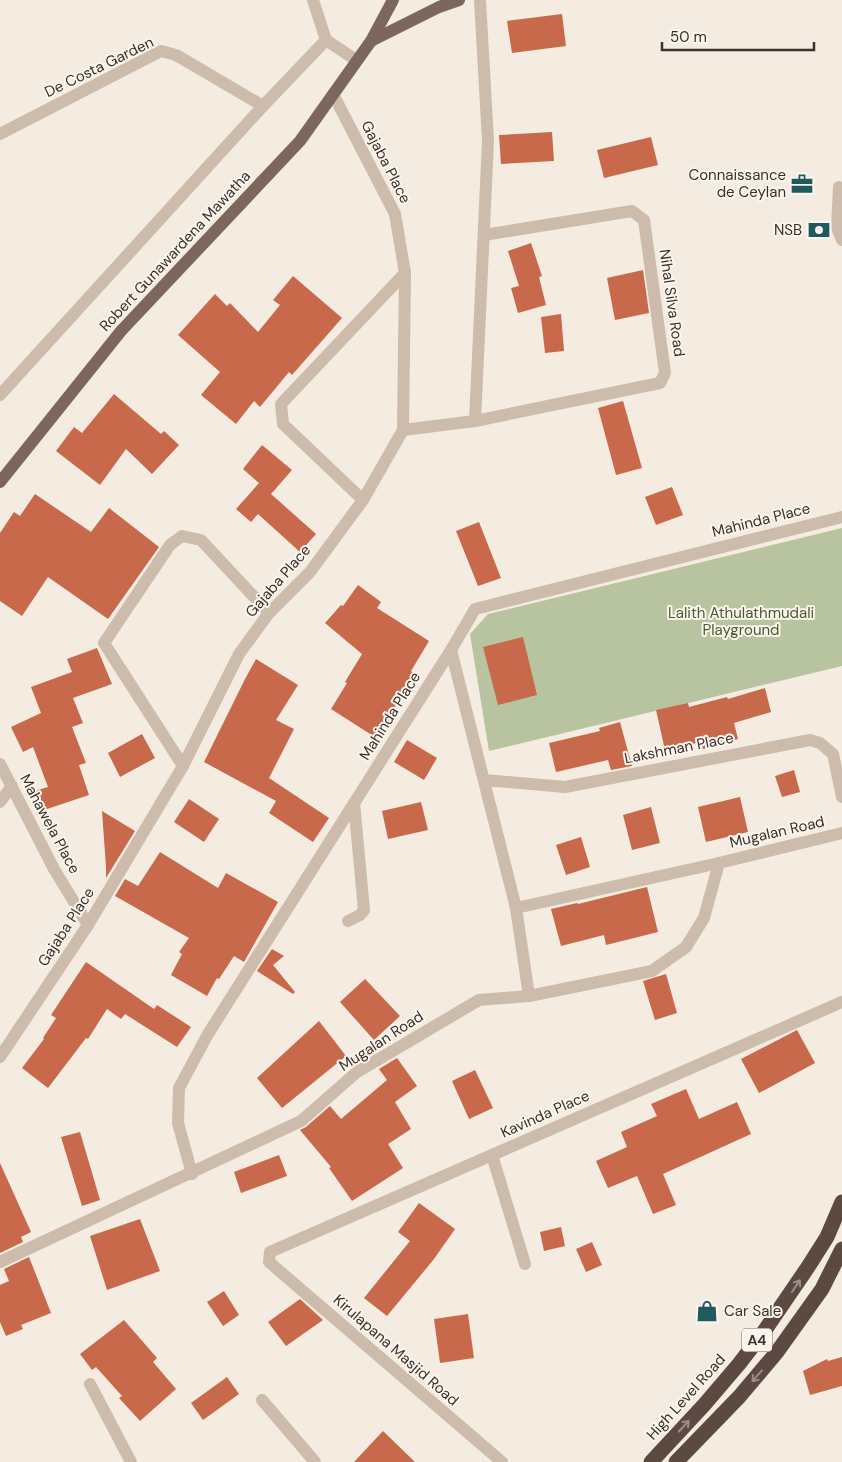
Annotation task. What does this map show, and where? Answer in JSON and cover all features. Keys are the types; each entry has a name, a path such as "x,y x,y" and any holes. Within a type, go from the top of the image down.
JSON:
{"highway":[{"name":"High Level Road","path":"650,1462 704,1405 765,1330 827,1236 842,1202"},
{"name":"A4","path":"676,1462 739,1396 777,1352 822,1289 842,1249"}],"main road":[{"name":"Robert Gunawardena Mawatha","path":"0,482 121,330 300,141 371,41 393,0"},
{"name":"Robert Gunawardena Mawatha","path":"371,41 439,7 459,0"}],"street":[{"path":"313,0 326,40 356,60"},
{"path":"475,421 488,141 480,0"},
{"path":"0,394 263,106 326,40"},
{"name":"De Costa Garden","path":"0,134 161,52 176,55 263,106"},
{"name":"Gajaba Place","path":"0,1057 88,924 183,766 239,654 269,613 310,572 363,500 402,430 406,273 395,214 333,94"},
{"path":"839,187 837,228 842,240"},
{"name":"Nihal Silva Road","path":"402,430 475,421 660,383 665,373 644,220 632,211 484,236"},
{"path":"363,500 283,424 281,404 406,273"},
{"name":"Mahinda Place","path":"192,1174 178,1123 179,1088 208,1034 475,609 842,516"},
{"path":"183,766 104,643 170,545 182,536 202,540 269,613"},
{"path":"451,650 516,908 529,996"},
{"name":"Lakshman Place","path":"484,780 565,787 810,740 820,743 833,754 842,797"},
{"name":"Mahawela Place","path":"0,764 54,869 88,924"},
{"path":"0,802 12,786"},
{"path":"348,921 360,915 364,910 354,804"},
{"name":"Mugalan Road","path":"516,908 842,834"},
{"name":"Mugalan Road","path":"0,1262 301,1122 357,1072 478,1000 529,996 652,971 686,947 704,918 719,863"},
{"name":"Kavinda Place","path":"269,1262 270,1252 842,1002"},
{"path":"492,1155 525,1264"},
{"name":"Kirulapana Masjid Road","path":"269,1262 502,1462"},
{"path":"90,1384 131,1462"},
{"path":"262,1400 315,1462"}],"green space":[{"name":"Lalith Athulathmudali Playground","path":"842,528 842,666 489,751 470,634 488,614"}],"building":[{"path":"562,14 566,46 512,53 507,21"},
{"path":"552,132 554,161 501,164 499,135"},
{"path":"651,137 658,165 604,178 597,150"},
{"path":"531,243 542,276 539,277 546,305 518,313 511,288 519,286 508,251"},
{"path":"643,270 649,313 615,320 607,278"},
{"path":"293,276 342,318 292,375 289,372 260,407 254,401 236,424 201,395 220,372 178,335 215,294 227,306 230,303 258,332 280,305 273,300"},
{"path":"561,314 564,351 545,353 541,317"},
{"path":"114,394 161,434 164,431 179,445 152,474 126,449 100,485 56,451 74,427 82,433"},
{"path":"623,401 642,468 616,475 598,408"},
{"path":"262,445 292,470 271,494 316,534 300,552 258,514 251,522 236,509 259,483 243,469"},
{"path":"672,487 683,515 656,525 645,497"},
{"path":"35,494 91,532 109,508 159,547 108,619 48,577 22,616 0,601 0,533 14,512 20,516"},
{"path":"479,522 501,578 478,586 456,531"},
{"path":"358,585 381,602 377,608 429,641 411,671 414,674 399,694 402,696 390,714 392,716 378,739 331,709 362,654 325,623 341,605 343,606"},
{"path":"523,637 537,695 498,705 483,647"},
{"path":"97,648 112,684 73,698 83,723 72,727 86,763 79,765 89,795 41,811 35,791 48,787 33,747 23,752 11,727 41,713 31,687 72,672 67,659"},
{"path":"256,659 298,685 276,720 294,729 269,778 329,818 313,842 269,813 276,801 204,762"},
{"path":"765,688 771,712 734,723 738,739 703,749 701,742 665,750 656,710 688,703 689,707 727,697 728,699"},
{"path":"620,722 632,766 611,770 608,760 556,772 549,743 600,731 599,728"},
{"path":"142,734 155,758 120,777 108,753"},
{"path":"407,740 437,758 424,780 394,762"},
{"path":"794,770 800,792 782,797 775,776"},
{"path":"740,797 748,832 706,842 698,807"},
{"path":"189,799 219,819 204,842 174,822"},
{"path":"421,802 428,830 388,839 382,811"},
{"path":"651,807 660,843 632,850 623,815"},
{"path":"102,811 135,831 106,878 106,867"},
{"path":"581,837 590,867 566,875 556,845"},
{"path":"160,852 218,888 226,873 278,902 244,962 234,956 219,979 217,978 207,996 171,975 182,954 179,952 189,938 115,896 125,879 138,886"},
{"path":"647,887 658,932 606,945 604,935 561,946 551,909"},
{"path":"272,949 284,956 273,965 295,992 293,994 257,971"},
{"path":"86,962 154,1009 157,1005 191,1027 177,1047 125,1014 121,1019 107,1009 88,1039 86,1038 48,1088 22,1068 44,1039 56,1018 51,1015"},
{"path":"666,974 677,1013 655,1020 643,981"},
{"path":"365,979 400,1016 374,1040 340,1002"},
{"path":"319,1021 346,1056 282,1108 257,1078"},
{"path":"797,1030 815,1063 759,1093 741,1059"},
{"path":"397,1058 417,1086 395,1102 411,1129 388,1144 403,1168 352,1201 329,1168 331,1167 300,1130 330,1106 341,1119 387,1080 379,1069"},
{"path":"475,1070 493,1108 469,1119 452,1081"},
{"path":"686,1089 699,1119 737,1102 751,1134 663,1174 676,1205 653,1214 637,1176 608,1188 596,1161 627,1147 621,1132 657,1116 651,1104"},
{"path":"80,1132 100,1200 82,1206 61,1137"},
{"path":"279,1155 287,1176 241,1193 234,1172"},
{"path":"0,1163 31,1232 21,1237 23,1242 0,1253"},
{"path":"419,1203 455,1229 434,1259 387,1316 364,1298 410,1241 398,1232"},
{"path":"140,1219 160,1271 107,1290 90,1236"},
{"path":"561,1227 565,1246 544,1251 540,1232"},
{"path":"592,1242 602,1265 586,1272 576,1249"},
{"path":"29,1257 51,1313 21,1325 23,1329 6,1336 0,1322 0,1285 9,1281 4,1269"},
{"path":"224,1291 239,1315 223,1326 207,1302"},
{"path":"300,1299 323,1320 286,1346 268,1322"},
{"path":"468,1314 474,1358 440,1363 434,1319"},
{"path":"124,1320 157,1358 153,1362 176,1389 140,1421 119,1398 122,1396 96,1367 92,1370 80,1354"},
{"path":"842,1357 842,1386 810,1395 803,1371 827,1359 828,1361"},
{"path":"227,1377 239,1394 203,1420 191,1403"},
{"path":"383,1431 415,1462 354,1462"}],"place":[{"name":"Connaissance de Ceylan","path":"802,184"},
{"name":"NSB","path":"819,230"},
{"name":"Car Sale","path":"707,1311"}]}
